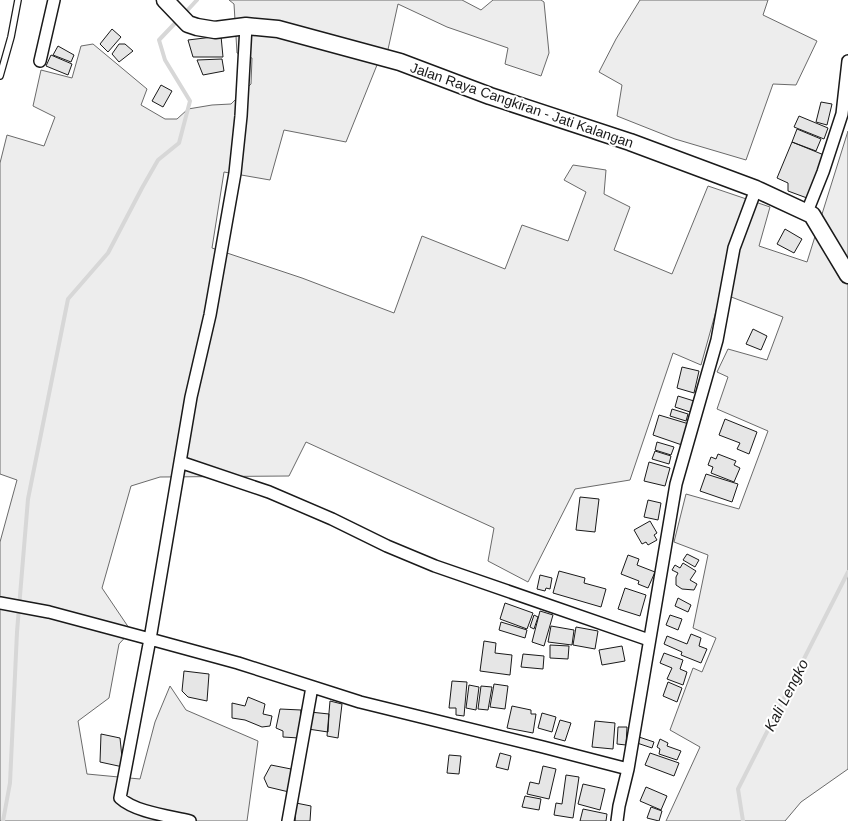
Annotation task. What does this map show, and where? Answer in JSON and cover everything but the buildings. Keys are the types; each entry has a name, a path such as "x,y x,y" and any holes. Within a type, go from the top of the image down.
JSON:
{"street":[{"path":"40,61 54,0"},
{"name":"Jalan Raya Cangkiran - Jati Kalangan","path":"169,5 188,24 215,30 246,26 278,29 400,62 490,96 630,142 756,189 806,212 817,220 848,275"},
{"path":"190,821 145,810 120,798 150,639 191,397 210,315 235,173 241,116 246,26"},
{"path":"806,212 823,172 842,114 848,61"},
{"path":"617,821 628,770 676,484 718,340 734,248 756,189"},
{"path":"180,462 269,492 435,566 649,640"},
{"path":"0,603 49,612 230,660 360,702 534,744 628,770"},
{"path":"288,821 312,687"}],"lane":[{"path":"0,76 11,37 18,0"}],"shaded area":[{"path":"229,0 462,0 481,10 493,0 541,0 544,2 549,53 541,76 505,64 508,48 447,27 398,4 387,54 380,52 377,65 346,142 284,130 270,180 224,172 212,248 302,278 394,313 422,236 505,269 522,225 568,241 586,192 564,180 573,165 606,170 604,194 630,207 614,250 672,274 708,186 770,207 759,246 807,262 848,131 848,769 801,802 785,821 666,821 700,747 670,730 693,668 702,672 716,638 693,628 708,555 674,542 686,494 739,509 768,431 717,409 728,377 717,372 728,349 767,360 783,317 721,293 701,365 673,353 630,480 575,489 528,582 488,561 494,528 306,442 289,476 160,477 131,486 102,588 131,631 119,644 109,698 78,721 87,774 140,779 155,722 170,686 186,710 258,741 247,821 0,821 0,542 17,480 0,474 0,163 7,135 44,146 55,117 33,106 41,70 72,78 81,46 93,44 147,89 141,105 165,119 177,119 188,109 231,104 251,84 252,58 237,53 234,4"},
{"path":"640,0 768,0 763,15 817,41 796,85 773,84 746,160 675,139 617,116 622,85 599,72 616,39"}],"waterway":[{"path":"184,14 197,0"},
{"path":"3,821 10,783 17,632 28,499 68,299 108,253 158,160 179,143 190,101 165,60 159,40 178,20"},
{"name":"Kali Lengko","path":"743,821 738,789 848,572"}]}
